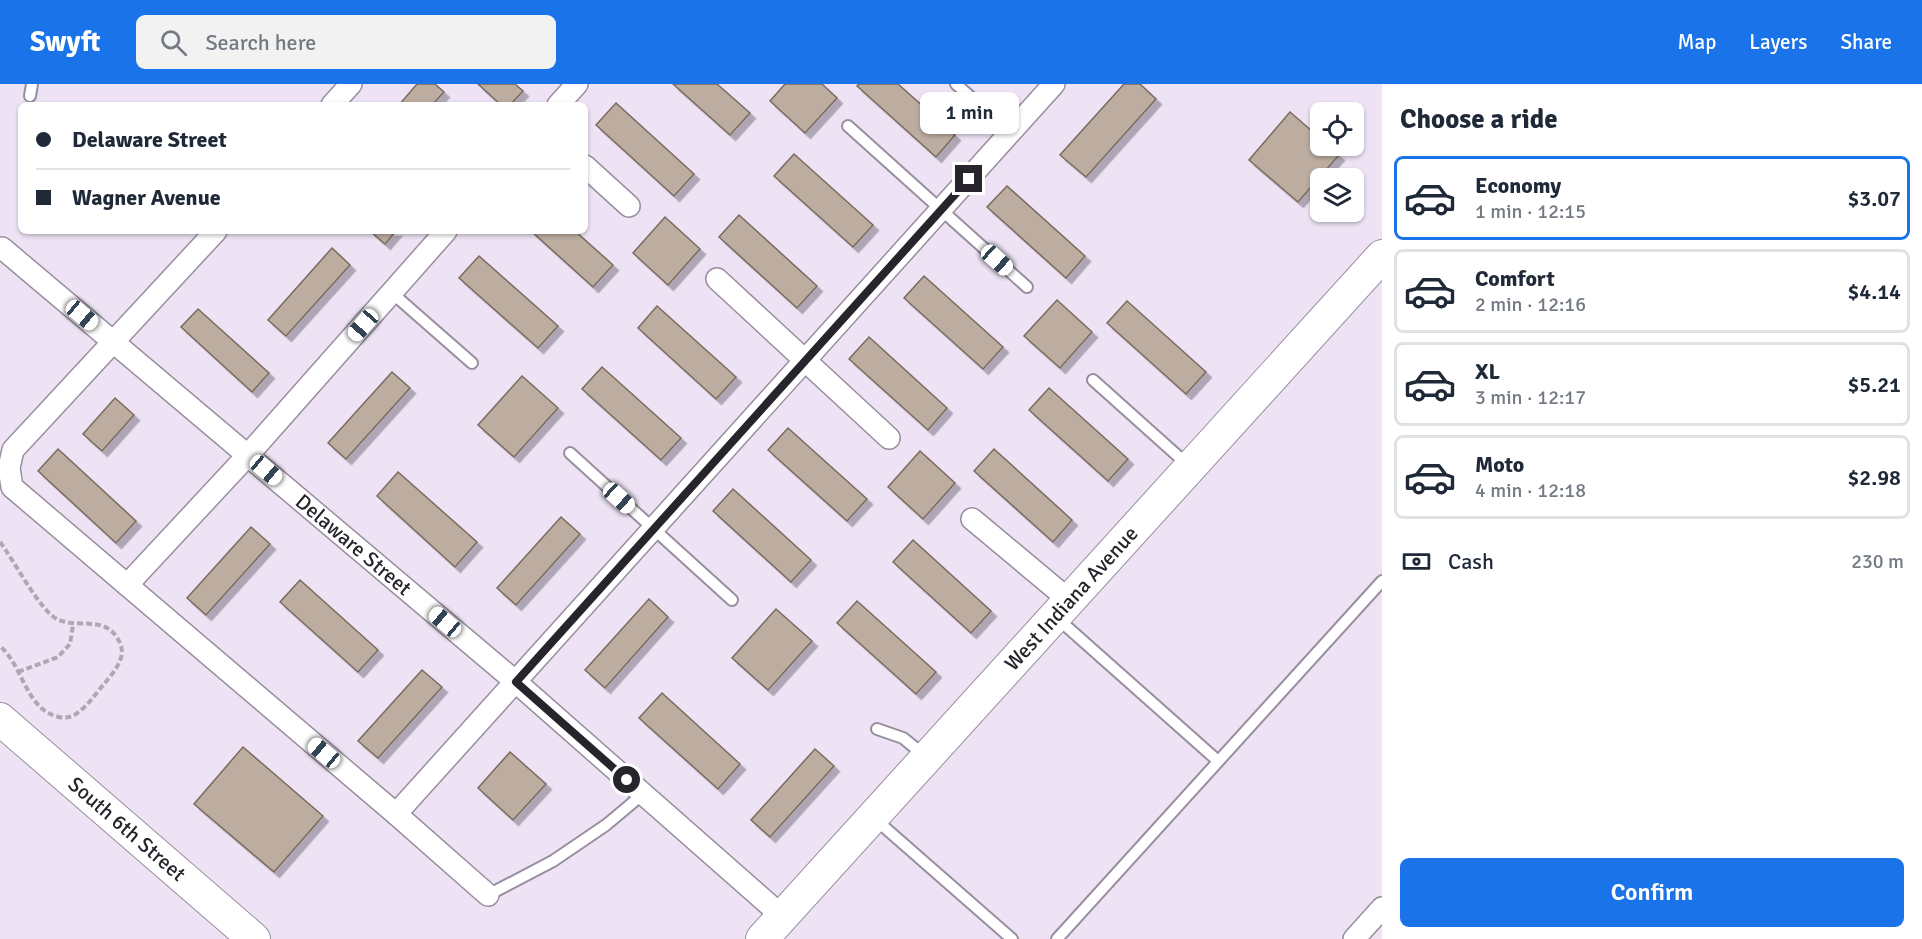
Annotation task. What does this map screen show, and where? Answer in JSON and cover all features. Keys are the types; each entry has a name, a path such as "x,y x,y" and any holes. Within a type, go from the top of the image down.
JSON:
{"street":[{"path":"561,102 577,84"},
{"path":"396,814 1054,84"},
{"path":"588,169 629,206"},
{"path":"213,234 13,450 9,468 12,487 488,895"},
{"path":"127,585 248,455 443,234"},
{"name":"Delaware Street","path":"2,248 516,682 643,794 772,928"},
{"name":"West Indiana Avenue","path":"772,928 1061,608 1381,260"},
{"path":"717,279 804,362 889,438"},
{"path":"972,519 1061,608"},
{"name":"South 6th Street","path":"0,719 254,939"},
{"path":"1363,936 1382,908"}],"lane":[{"path":"30,96 33,84"},
{"path":"956,84 1011,133"},
{"path":"848,126 1027,287"},
{"path":"391,292 472,363"},
{"path":"1093,380 1190,467"},
{"path":"570,453 732,600"},
{"path":"1057,939 1382,581"},
{"path":"1061,608 1218,761"},
{"path":"877,729 903,738 926,758"},
{"path":"488,895 553,861 606,825 643,794"},
{"path":"872,817 1012,939"}],"path":[{"path":"0,542 42,606 54,619 73,625 94,622 108,628 121,644 121,657 115,671 80,711 66,718 48,714 34,701 0,646"},
{"path":"18,672 58,657 70,644 73,625"}],"building":[{"path":"417,84 435,84 444,92 435,102 402,102"},
{"path":"478,84 515,84 523,91 513,102 498,102"},
{"path":"673,84 717,84 750,113 730,135"},
{"path":"785,84 822,84 837,98 805,133 770,101"},
{"path":"859,84 898,84 955,135 936,157 857,86"},
{"path":"1124,84 1140,84 1156,99 1086,177 1060,155"},
{"path":"616,103 694,174 674,196 596,125"},
{"path":"1290,112 1310,129 1310,156 1338,156 1328,168 1310,168 1310,188 1298,202 1249,160"},
{"path":"794,154 873,225 853,247 774,176"},
{"path":"1007,186 1085,256 1066,278 987,207"},
{"path":"739,215 817,286 797,308 719,237"},
{"path":"665,217 700,249 668,285 633,253"},
{"path":"373,234 393,234 385,244"},
{"path":"534,234 578,234 613,265 593,287"},
{"path":"332,248 350,265 286,336 268,320"},
{"path":"479,256 558,326 538,348 459,278"},
{"path":"924,276 1003,347 983,369 904,298"},
{"path":"1057,300 1092,332 1060,368 1024,336"},
{"path":"1127,301 1206,372 1186,394 1107,323"},
{"path":"657,306 736,377 716,399 638,328"},
{"path":"198,309 269,373 252,392 181,327"},
{"path":"869,337 947,408 928,430 849,359"},
{"path":"602,367 681,438 661,460 582,389"},
{"path":"392,372 410,388 346,459 328,443"},
{"path":"522,376 558,408 514,457 478,425"},
{"path":"1049,388 1128,459 1108,481 1029,410"},
{"path":"115,398 134,415 102,451 83,434"},
{"path":"788,428 867,499 847,521 768,450"},
{"path":"58,449 136,521 116,543 38,471"},
{"path":"994,449 1072,520 1053,542 974,471"},
{"path":"920,451 955,483 923,519 888,487"},
{"path":"398,472 477,542 455,567 377,496"},
{"path":"733,489 811,560 791,582 713,511"},
{"path":"561,517 580,534 516,605 497,588"},
{"path":"251,527 270,544 206,615 187,598"},
{"path":"913,540 991,611 971,633 893,562"},
{"path":"300,580 378,650 358,672 280,602"},
{"path":"649,599 668,617 605,688 585,670"},
{"path":"857,601 936,672 916,694 837,623"},
{"path":"776,609 812,641 768,690 732,658"},
{"path":"422,670 442,687 378,758 358,741"},
{"path":"662,693 740,764 718,789 639,718"},
{"path":"243,747 323,816 274,872 194,804"},
{"path":"815,749 834,766 770,837 751,820"},
{"path":"510,752 546,784 513,820 478,788"}],"route":[{"path":"627,780 516,682 969,179"}]}
